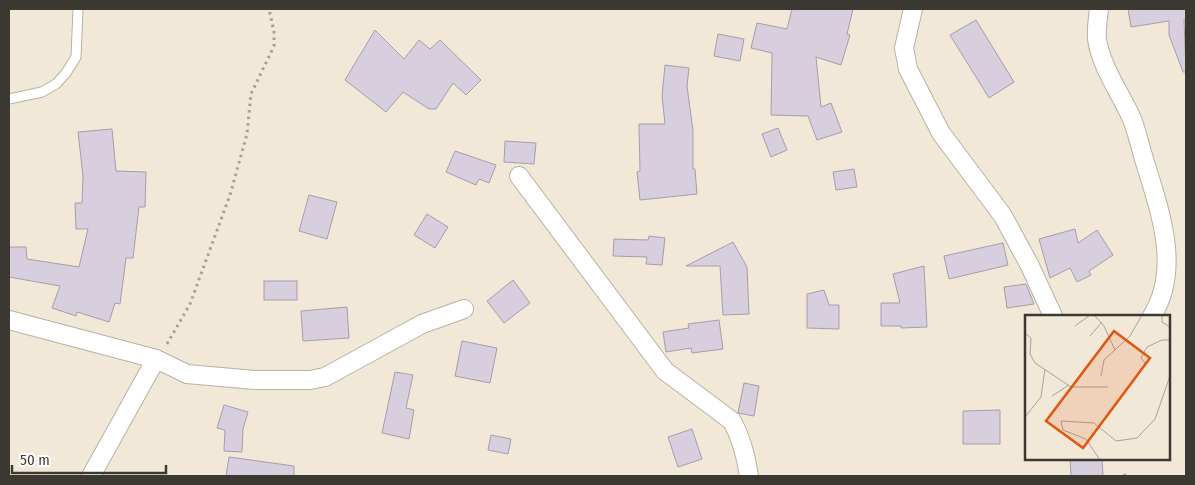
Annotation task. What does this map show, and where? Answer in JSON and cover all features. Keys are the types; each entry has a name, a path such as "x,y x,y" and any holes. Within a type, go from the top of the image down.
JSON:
{"street":[{"path":"913,9 904,48 908,69 941,133 1003,216 1030,266 1053,315"},
{"path":"1099,9 1097,40 1103,58 1133,122 1157,200 1166,248 1165,283 1158,306 1153,315"},
{"path":"520,176 665,371 732,421 746,456 749,476"},
{"path":"9,320 156,359 187,374 210,377 310,380 325,377 422,324 464,309"},
{"path":"90,476 156,359"}],"lane":[{"path":"9,99 42,92 56,84 66,73 76,57 78,9"}],"path":[{"path":"156,359 172,338 190,304 230,195 248,134 251,94 274,46 274,32 269,9"}],"building":[{"path":"792,9 853,9 847,34 850,35 841,65 816,57 821,107 831,103 842,132 817,140 808,116 771,115 772,53 751,48 757,23 787,29"},
{"path":"1128,9 1186,9 1186,19 1184,19 1186,72 1183,72 1169,35 1169,21 1131,27"},
{"path":"976,20 1014,82 989,98 950,35"},
{"path":"375,30 404,59 419,40 430,49 440,40 481,80 466,95 453,83 436,109 429,109 403,92 386,112 345,80"},
{"path":"718,34 744,39 740,61 714,56"},
{"path":"665,65 689,68 687,86 693,131 693,169 695,169 697,194 640,200 637,172 640,171 639,124 665,124 662,96"},
{"path":"778,128 787,150 771,157 762,134"},
{"path":"112,129 116,171 146,172 145,207 139,207 133,258 126,258 120,304 115,303 109,322 77,312 76,316 52,308 60,286 9,277 9,247 26,247 27,259 79,267 88,229 76,229 75,203 82,203 83,176 78,132"},
{"path":"505,141 536,143 534,164 504,162"},
{"path":"455,151 496,165 489,183 479,179 476,185 446,172"},
{"path":"854,169 857,187 836,190 833,172"},
{"path":"309,195 337,202 327,239 299,231"},
{"path":"427,214 448,227 435,248 414,235"},
{"path":"1075,229 1078,243 1097,230 1113,255 1089,271 1091,275 1077,282 1070,268 1050,278 1039,239"},
{"path":"649,236 665,238 662,265 646,264 647,257 613,256 614,239 648,240"},
{"path":"733,242 747,267 749,314 723,315 720,266 686,266"},
{"path":"1003,243 1008,265 949,279 944,256"},
{"path":"924,266 927,327 901,328 901,326 881,326 881,303 900,303 893,274"},
{"path":"513,280 530,303 504,323 487,301"},
{"path":"264,281 297,281 297,300 264,300"},
{"path":"1026,284 1034,304 1007,308 1004,287"},
{"path":"824,290 829,305 839,305 839,329 807,328 807,294"},
{"path":"347,307 349,338 303,341 301,311"},
{"path":"719,320 723,349 692,353 691,348 666,352 663,332 689,328 688,324"},
{"path":"462,341 497,348 490,383 455,376"},
{"path":"395,372 413,375 406,408 414,410 409,439 382,433"},
{"path":"744,383 759,386 754,416 738,413"},
{"path":"224,405 248,412 243,429 242,452 224,451 225,430 217,428"},
{"path":"1000,410 1000,444 963,444 963,411"},
{"path":"692,429 702,459 678,467 668,437"},
{"path":"491,435 511,439 508,454 488,450"},
{"path":"229,457 294,466 294,476 226,476"},
{"path":"1070,460 1102,460 1103,476 1071,476"}]}
